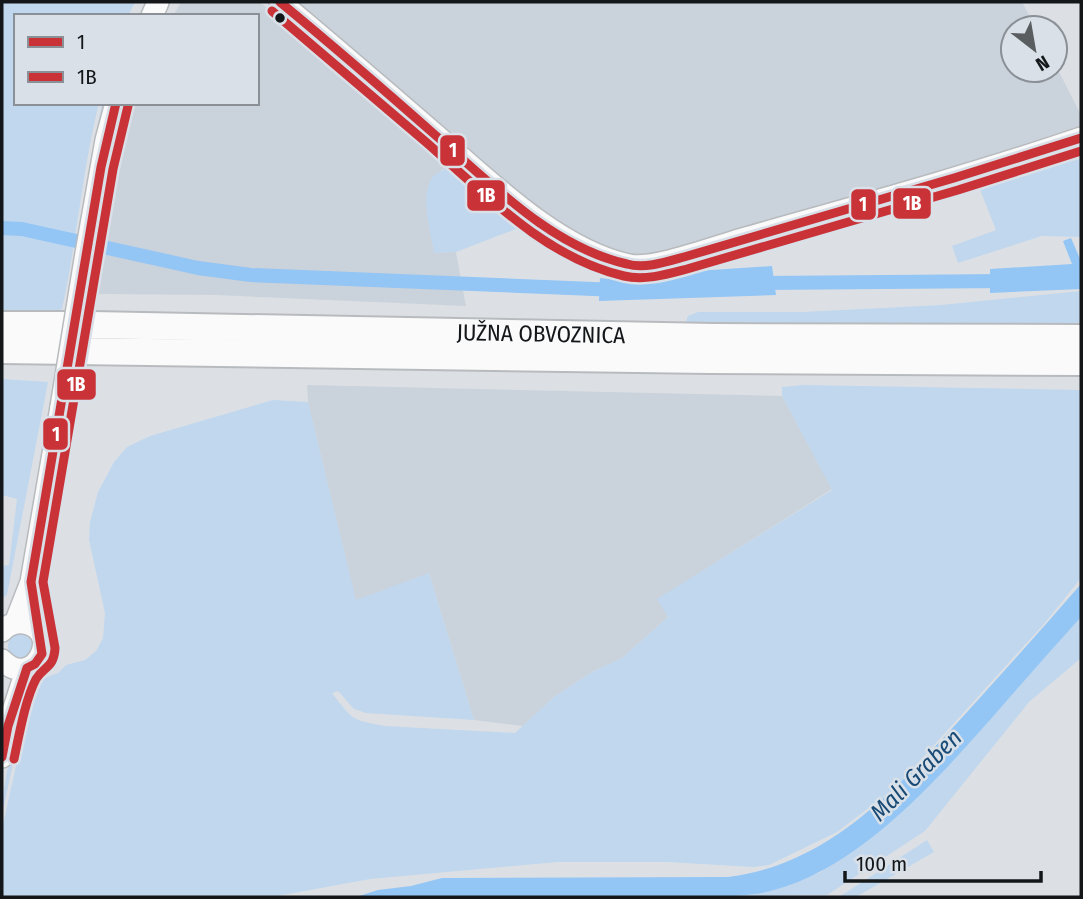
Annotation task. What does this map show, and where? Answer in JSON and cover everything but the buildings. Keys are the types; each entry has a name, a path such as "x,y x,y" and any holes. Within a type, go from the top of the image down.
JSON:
{"highway":[{"name":"JUŽNA OBVOZNICA","path":"2,325 714,337 1081,338"},
{"name":"JUŽNA OBVOZNICA","path":"2,350 1081,362"}],"street":[{"path":"280,2 501,192 560,235 605,258 632,266 665,261 781,228 1006,163 1081,138"},
{"path":"4,662 13,668 27,668 36,663 42,655 43,645 38,630 31,582 101,167 116,105"},
{"path":"6,627 31,582"},
{"path":"6,627 29,624 38,630"},
{"path":"4,662 8,726"},
{"path":"2,757 8,726 27,668"}],"shaded area":[{"path":"2,2 135,2 129,14 14,14 14,105 99,105 62,309 2,310"},
{"path":"181,2 259,2 291,25 456,166 441,170 435,253 456,252 466,306 217,295 97,294 121,152 133,105 259,105 259,14 174,14"},
{"path":"296,2 1022,2 1028,14 999,14 999,84 1065,84 1081,115 1081,126 1014,149 808,212 639,257 614,252 566,228 506,183"},
{"path":"102,105 105,105 78,252 78,232"},
{"path":"1081,145 1081,237 1042,236 958,263 952,246 996,230 977,182"},
{"path":"456,166 529,224 456,252 434,253 427,216 428,187 436,174"},
{"path":"1081,291 1081,328 690,330 686,322 688,316 698,312 803,312 941,305"},
{"path":"2,379 48,382 7,595 2,598 2,566 9,565 17,499 2,495"},
{"path":"307,385 782,396 832,489 658,599 668,617 622,658 592,672 554,697 523,726 474,720 429,573 356,601 308,402"},
{"path":"803,385 1081,390 1081,578 1044,624 895,788 837,832 769,865 753,867 668,862 558,862 370,879 272,897 2,897 2,829 29,707 36,688 42,679 58,673 66,665 85,660 96,651 103,638 105,613 89,540 90,522 98,492 114,462 127,447 150,436 273,400 308,402 356,600 429,573 474,720 366,713 354,709 338,691 332,693 354,717 374,724 515,733 554,697 592,672 622,658 668,617 657,599 832,490 782,396 782,387"},
{"path":"66,424 46,570 45,598 41,598 42,574"},
{"path":"1081,617 1081,658 1029,702 925,831 827,895 710,897 756,894 821,872 1041,661"},
{"path":"20,634 29,637 32,646 29,655 20,658 11,655 8,646 11,637"},
{"path":"27,701 2,814 7,772"},
{"path":"927,840 934,852 856,897 839,897"}],"water":[{"path":"1071,238 1081,261 1081,289 990,293 990,269 1072,264 1063,241"},
{"path":"772,266 776,295 599,301 600,278 642,283 681,272"},
{"name":"Mali Graben","path":"1081,584 1081,617 955,759 900,814 870,839 839,861 807,878 766,892 710,897 356,897 442,878 728,877 765,869 800,856 832,838 862,816 917,766"}],"waterway":[{"path":"2,228 22,229 198,268 251,275 618,290"},
{"path":"757,283 1006,281"}],"transit line":[{"name":"1","path":"280,2 523,211 573,243 599,256 627,264 641,266 684,257 1081,138"},
{"name":"1B","path":"272,11 518,222 568,255 624,276 648,277 687,269 1081,151"},
{"name":"1","path":"2,757 8,726 27,668 35,664 42,654 31,582 101,167 116,105"},
{"name":"1B","path":"14,759 32,688 54,655 43,582 113,169 128,106"}]}
